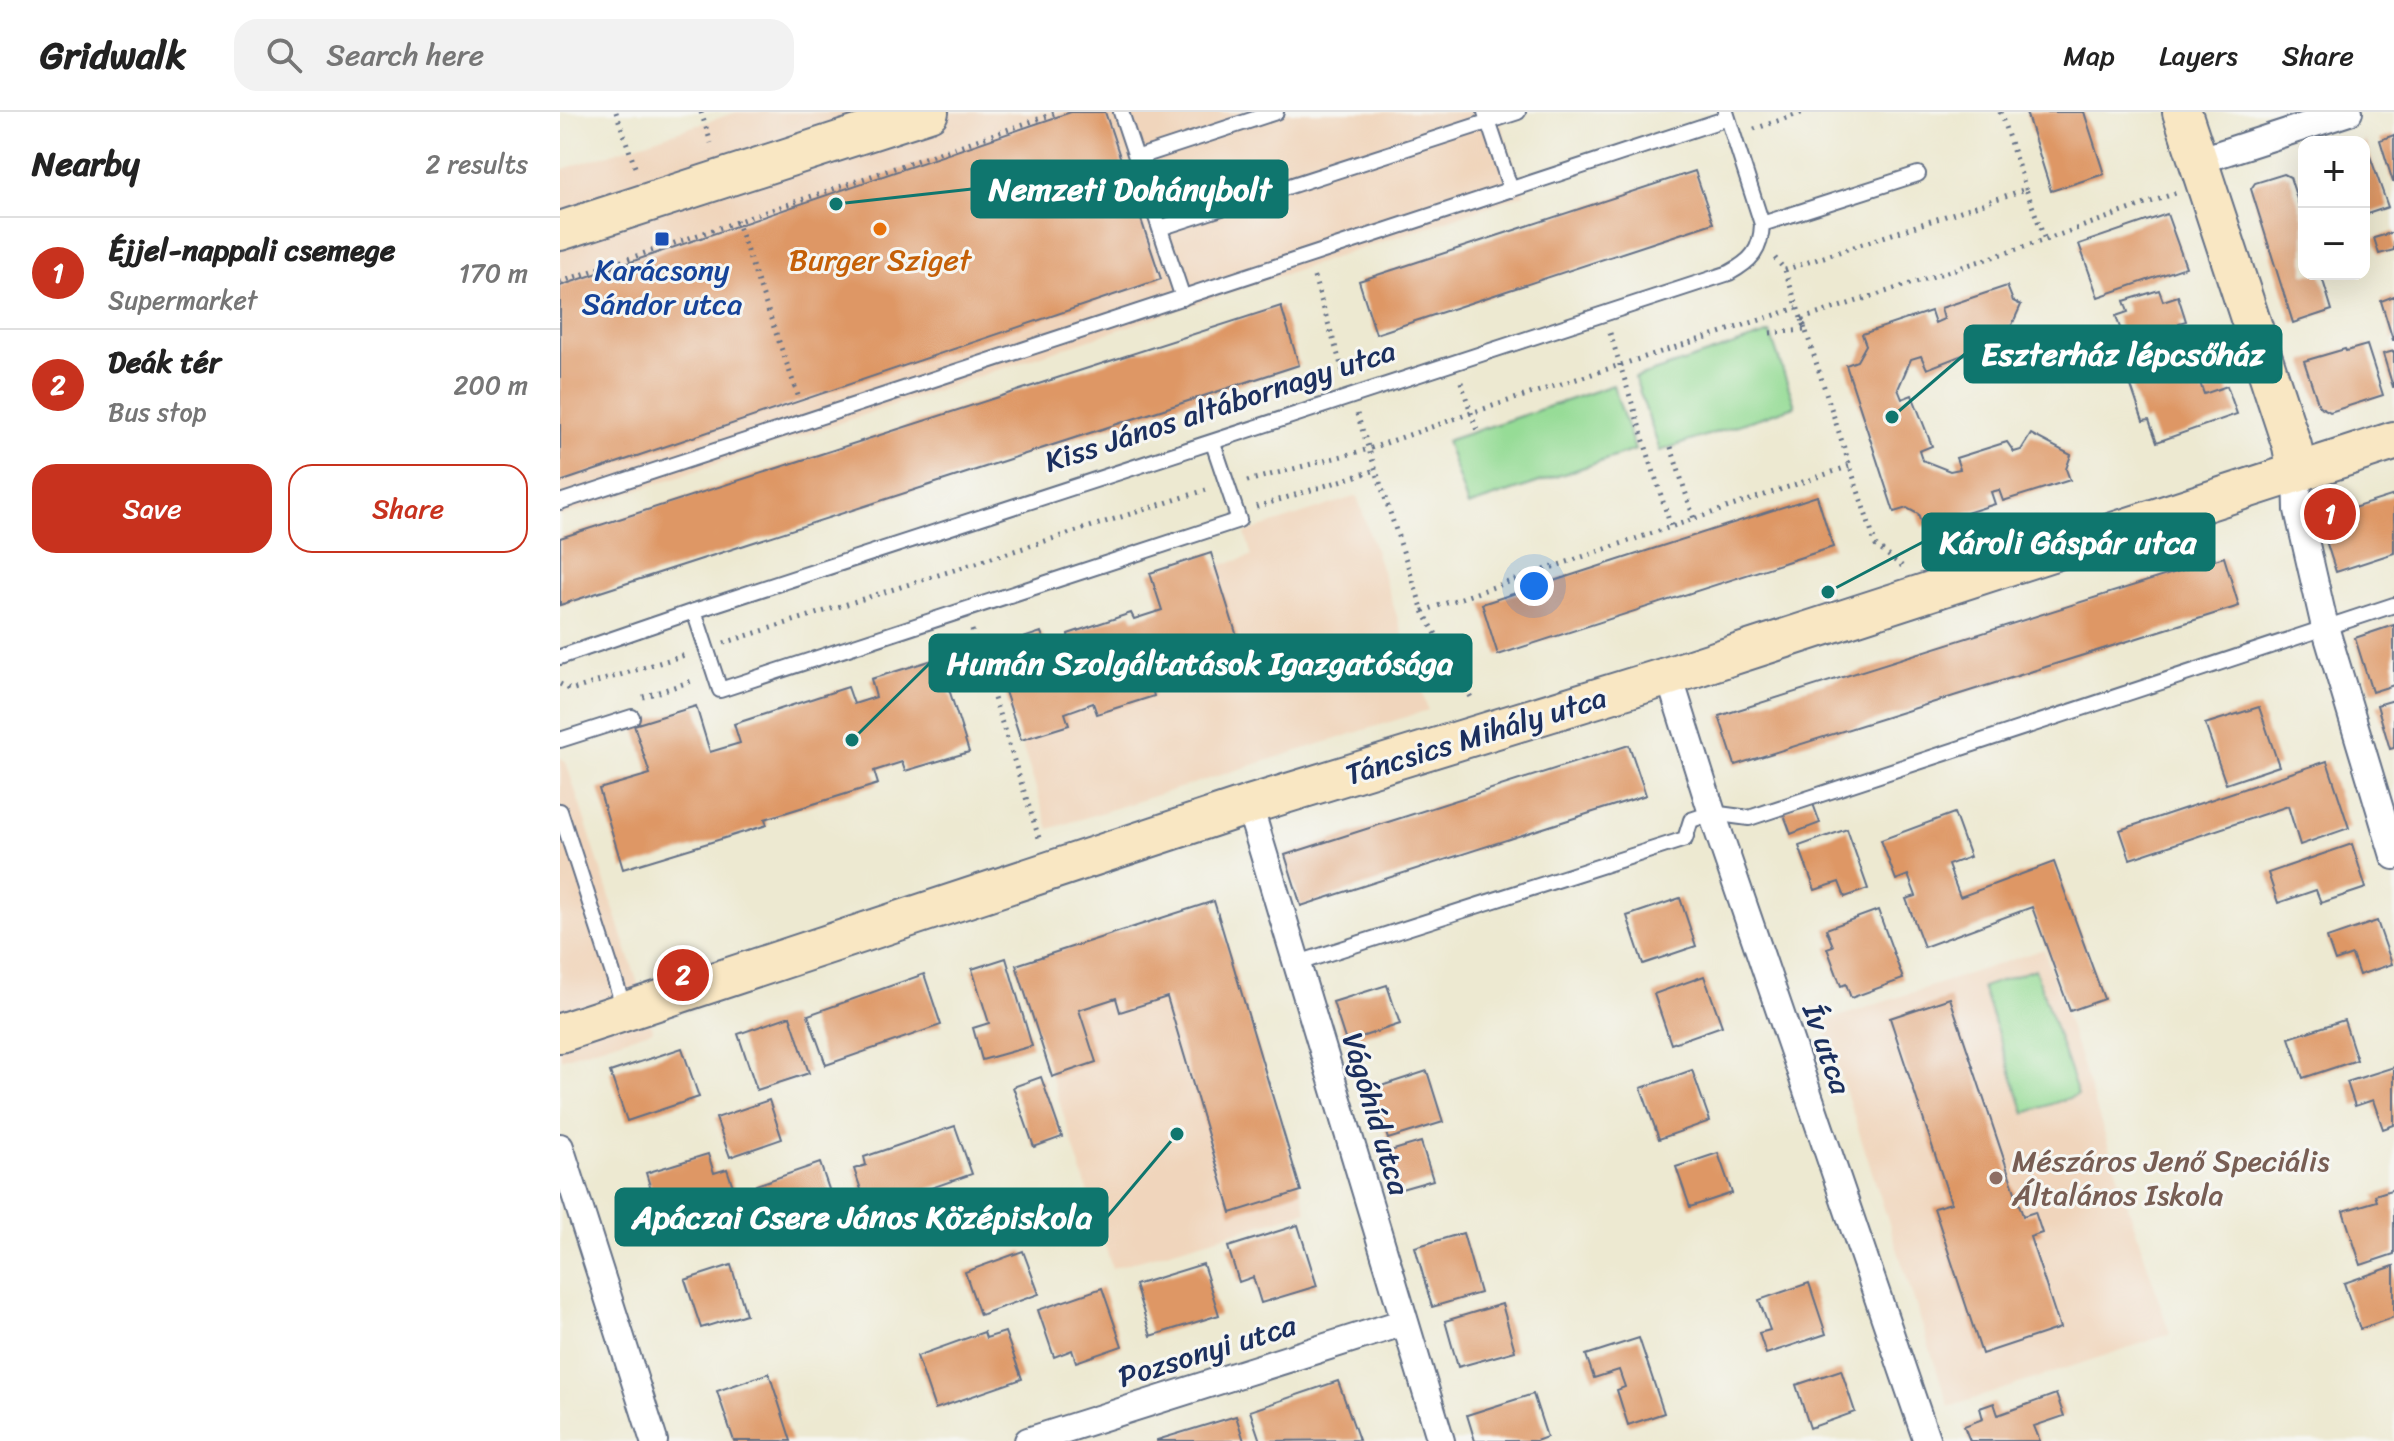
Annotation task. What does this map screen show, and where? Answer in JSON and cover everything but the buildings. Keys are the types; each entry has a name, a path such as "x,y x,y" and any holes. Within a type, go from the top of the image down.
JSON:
{"street":[{"path":"560,231 929,112"},
{"path":"2182,112 2191,176 2292,446 2297,473 2298,510 2325,627 2394,856"},
{"path":"2191,176 2347,112"},
{"name":"Táncsics Mihály utca","path":"560,1033 1249,805 1669,676 2394,441"},
{"name":"Ív utca","path":"1669,676 1712,813 1927,1441"},
{"name":"Vágóhíd utca","path":"1249,805 1441,1441"},
{"path":"560,1147 654,1441"},
{"name":"Pozsonyi utca","path":"1028,1441 1405,1322"}],"lane":[{"path":"1121,112 1183,298"},
{"path":"1136,158 1276,112"},
{"path":"1160,228 1487,117 1518,112"},
{"path":"560,502 1511,190 1727,115 1762,232 1918,174"},
{"path":"1487,117 1511,190"},
{"name":"Kiss János altábornagy utca","path":"560,657 1729,273 1749,261 1762,232"},
{"path":"694,611 720,690 1239,520 1213,443"},
{"path":"1298,963 1685,839 1691,820 1712,813 1749,818 2394,605"},
{"path":"560,740 632,717"},
{"path":"560,811 626,1011"}],"path":[{"path":"616,112 635,167"},
{"path":"701,112 711,143"},
{"path":"560,282 1059,112"},
{"path":"1734,135 1804,112"},
{"path":"2000,112 2045,240"},
{"path":"1802,319 2045,240 2191,176"},
{"path":"1785,270 2026,189"},
{"path":"736,220 807,421"},
{"path":"1762,232 1785,270 1805,330"},
{"path":"1312,272 1423,611 1478,710"},
{"path":"560,684 571,690 1201,491 1228,487 1369,449 1797,308"},
{"path":"1604,313 1671,527"},
{"path":"1802,319 1805,330"},
{"path":"1802,319 1876,546 1906,569"},
{"path":"1770,333 1805,330"},
{"path":"1455,362 1477,431"},
{"path":"1671,447 1694,519"},
{"path":"1423,611 1850,466"},
{"path":"1236,514 1376,470"},
{"path":"965,610 1043,850"},
{"path":"632,717 636,699 716,673"}],"shaded area":[{"path":"737,112 1497,112 1524,194 560,516 560,170"},
{"path":"1357,496 1428,710 1049,829 991,649 1041,632 1047,648 1069,641 1068,634 1131,613 1135,619 1161,610 1150,573 1211,553 1216,567 1252,556 1245,533"},
{"path":"560,757 566,762 653,1030 560,1059"},
{"path":"1214,901 1307,1211 1112,1268 1016,965"},
{"name":"Mészáros Jenő Speciális Általános Iskola","path":"2044,949 2170,1334 1949,1407 1823,1022"}],"green space":[{"path":"1770,333 1795,406 1660,451 1635,378"},
{"path":"1613,385 1635,450 1468,506 1446,441"},
{"path":"2035,969 2078,1095 2025,1113 1982,987"}],"place":[{"name":"Nemzeti Dohánybolt","path":"836,204"},
{"name":"Burger Sziget","path":"880,229"},
{"name":"Karácsony Sándor utca","path":"662,239"},
{"name":"Eszterház lépcsőház","path":"1892,417"},
{"name":"Éjjel-nappali csemege","path":"2330,514"},
{"name":"Károli Gáspár utca","path":"1828,592"},
{"name":"Humán Szolgáltatások Igazgatósága","path":"852,740"},
{"name":"Deák tér","path":"683,975"},
{"name":"Apáczai Csere János Középiskola","path":"1177,1134"},
{"name":"Mészáros Jenő Speciális Általános Iskola","path":"1996,1178"}]}
